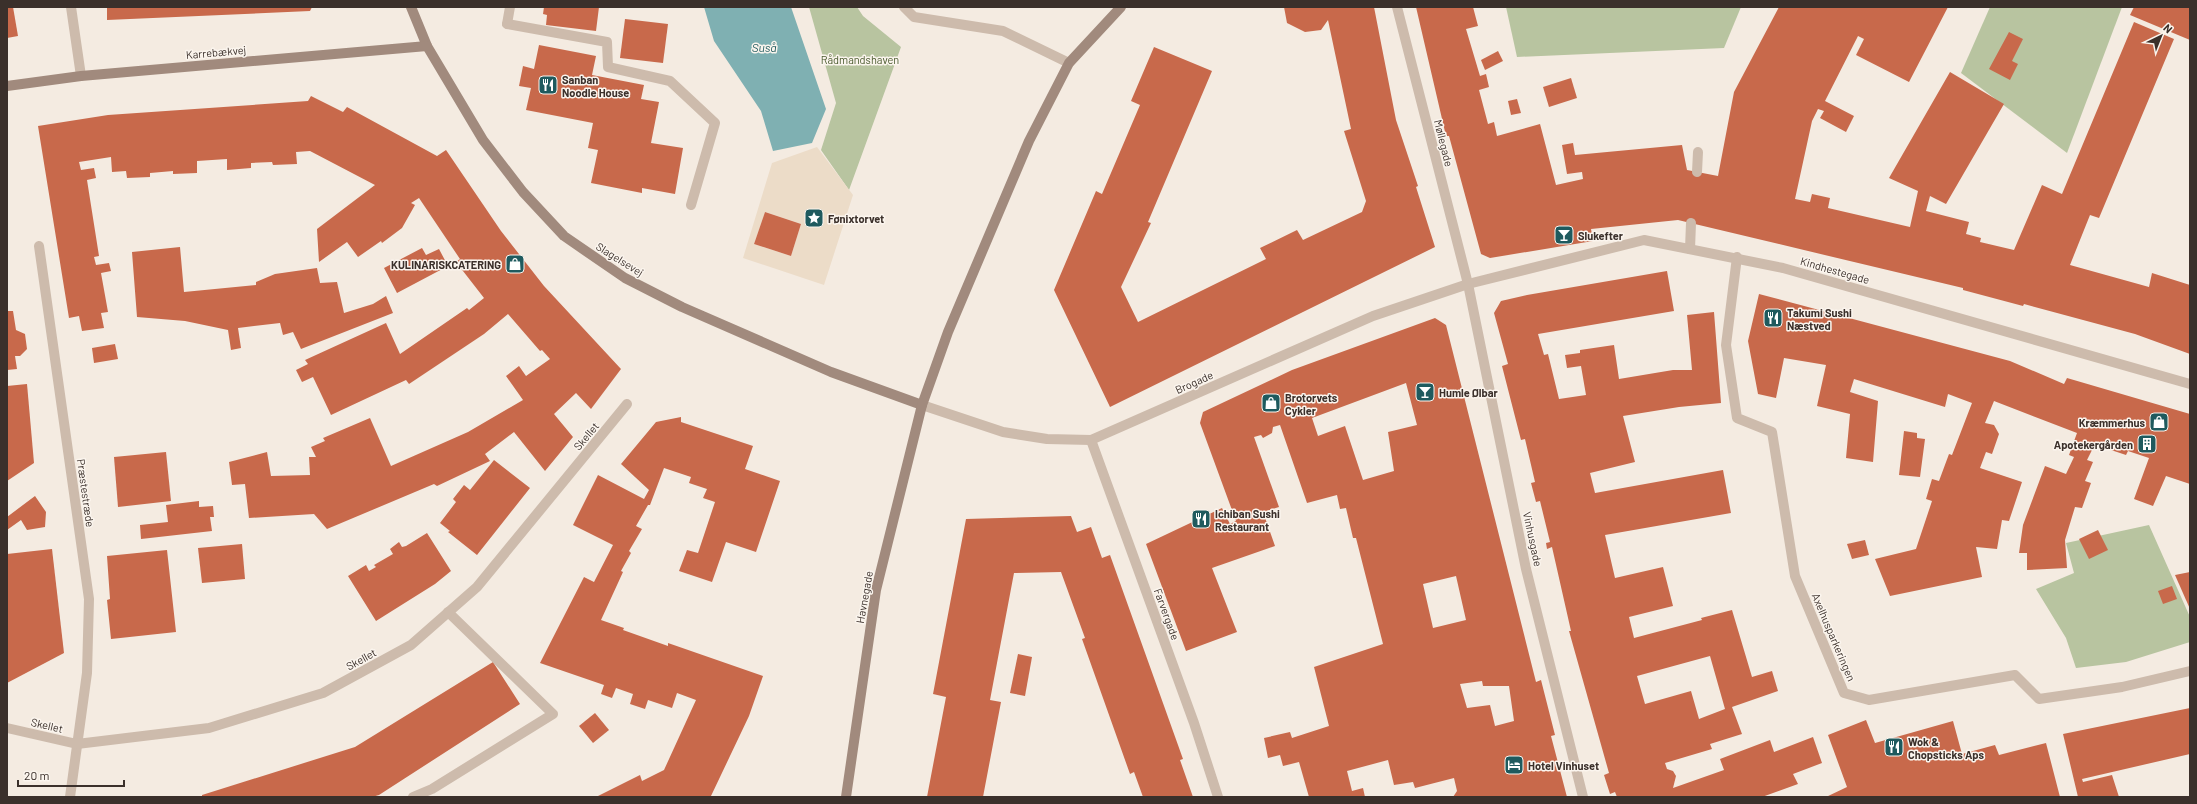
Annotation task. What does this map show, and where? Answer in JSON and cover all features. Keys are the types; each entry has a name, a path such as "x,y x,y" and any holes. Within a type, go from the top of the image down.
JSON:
{"street":[{"path":"71,7 81,76"},
{"name":"Slagelsevej","path":"411,7 427,46 483,140 522,192 564,236 625,278 682,307 831,372 922,405"},
{"path":"510,7 507,24 607,42 608,66 670,81 715,123 691,205"},
{"path":"904,7 914,16 1003,31 1069,63"},
{"path":"922,405 948,332 1023,156 1069,63 1121,7"},
{"name":"Møllegade","path":"1398,7 1468,284"},
{"name":"Karrebækvej","path":"7,86 81,76 427,46"},
{"path":"1698,152 1698,172"},
{"path":"1690,249 1691,223"},
{"name":"Kindhestegade","path":"1468,284 1644,240 1737,257 1783,268 2190,384"},
{"name":"Præstestræde","path":"38,246 89,599 87,673 70,797"},
{"name":"Axelhusparkeringen","path":"1737,257 1726,345 1737,418 1772,432 1795,576 1844,693 1869,700 2015,675 2039,699 2122,687 2190,671"},
{"name":"Brogade","path":"922,405 1003,432 1047,439 1091,440 1373,316 1468,284"},
{"name":"Vinhusgade","path":"1468,284 1526,569 1583,797"},
{"name":"Skellet","path":"7,728 77,744 210,728 323,693 411,645 477,587 627,404"},
{"name":"Havnegade","path":"846,797 876,590 922,405"},
{"name":"Farvergade","path":"1091,440 1194,723 1218,797"},
{"path":"413,797 432,789 552,714 448,612"}],"green space":[{"name":"Rådmandshaven","path":"809,7 857,7 863,16 901,47 849,190 821,150 836,103"},
{"path":"1506,7 1741,7 1724,48 1517,57"},
{"path":"1990,7 2122,7 2067,153 1961,73"},
{"path":"2149,525 2190,617 2190,642 2126,662 2076,668 2066,638 2036,589 2074,573 2066,543"}],"shaded area":[{"name":"Fønixtorvet","path":"817,147 853,195 824,285 743,258 772,163","holes":["765,212 801,224 791,256 754,244"]}],"water":[{"name":"Suså","path":"704,7 791,7 826,109 812,143 773,151 761,111 714,41"}],"building":[{"path":"7,7 13,7 18,36 7,38"},
{"path":"107,7 312,7 310,11 107,20"},
{"path":"544,7 599,7 596,31 546,25 547,15 543,14"},
{"path":"1284,7 1374,7 1396,120 1418,186 1416,187 1435,247 1110,407 1054,290 1096,191 1102,194 1140,105 1131,101 1154,47 1212,71 1148,222 1151,223 1121,287 1138,322 1266,259 1260,248 1297,230 1303,240 1362,212 1366,201 1344,131 1351,129 1328,20 1321,30 1305,32 1287,23"},
{"path":"1416,7 1473,7 1478,26 1466,29 1480,76 1486,74 1489,87 1479,90 1488,124 1494,122 1497,136 1540,124 1556,185 1583,179 1582,172 1567,174 1562,145 1573,143 1575,155 1682,145 1687,170 1718,176 1734,92 1779,7 1948,7 1909,82 1856,55 1864,39 1858,36 1825,101 1854,116 1846,132 1820,118 1824,111 1818,109 1812,121 1795,199 1810,202 1812,194 1830,198 1828,208 1910,227 1918,191 1889,178 1950,72 2004,104 1946,204 1930,196 1926,211 1969,222 1966,234 1981,238 1980,242 2014,250 2042,185 2062,194 2134,22 2174,39 2099,218 2090,215 2070,265 2149,287 2152,273 2190,285 2190,354 2135,334 2024,304 2023,306 1963,290 1963,288 1678,220 1591,229 1593,241 1490,258 1481,254 1449,136 1446,136"},
{"path":"2134,7 2190,7 2190,40 2130,15"},
{"path":"625,19 668,24 663,63 620,58"},
{"path":"2009,32 2023,39 2012,61 2018,64 2010,80 1989,69"},
{"path":"539,45 596,56 592,75 644,85 641,99 659,102 651,143 683,148 675,194 642,188 642,193 591,183 598,150 588,148 593,123 526,110 531,88 519,86 523,66 534,69"},
{"path":"1498,51 1503,61 1485,70 1481,60"},
{"path":"1571,78 1577,98 1549,107 1543,87"},
{"path":"311,96 343,112 347,107 437,156 446,150 501,231 544,286 621,369 591,409 576,393 554,414 573,437 545,471 514,432 485,454 490,461 437,486 434,484 327,529 314,514 249,518 245,484 232,485 229,462 267,452 271,476 310,475 309,457 316,457 311,447 325,441 323,438 370,418 391,466 468,432 523,400 506,376 519,366 526,376 550,359 542,350 540,351 508,314 484,334 409,384 406,380 331,415 313,377 302,382 296,370 308,364 305,360 386,323 400,354 467,308 469,310 484,298 456,262 460,259 419,198 411,203 415,205 402,228 382,243 381,241 358,257 347,242 319,262 317,229 375,185 310,151 296,152 297,164 273,165 272,162 251,163 251,168 227,170 227,159 197,161 197,173 173,174 173,171 150,173 150,177 127,178 126,171 112,172 111,157 79,162 81,170 94,168 96,178 87,180 99,256 94,257 96,265 109,263 111,271 101,273 108,312 101,313 104,328 82,331 79,316 69,318 38,126 108,115 308,101"},
{"path":"1517,99 1521,113 1511,115 1508,101"},
{"path":"765,212 801,224 791,256 754,244"},
{"path":"180,247 184,292 256,285 256,282 275,274 317,268 320,283 337,282 344,313 373,304 386,296 393,313 301,349 293,332 283,335 280,323 238,328 241,348 231,350 228,330 185,321 137,317 132,252"},
{"path":"422,248 426,255 439,249 448,266 397,293 384,268"},
{"path":"1667,271 1674,311 1538,334 1544,355 1548,354 1559,399 1586,395 1581,366 1567,368 1565,355 1580,353 1580,350 1614,345 1619,379 1673,370 1692,370 1687,315 1714,312 1721,403 1679,407 1623,416 1635,462 1590,473 1595,493 1723,470 1731,513 1605,535 1615,578 1663,567 1673,606 1629,617 1634,638 1702,620 1701,618 1732,610 1752,677 1772,671 1778,691 1732,707 1742,734 1710,744 1712,749 1665,763 1667,769 1673,771 1676,776 1673,788 1724,770 1720,759 1770,740 1774,752 1813,737 1822,763 1793,774 1798,784 1762,797 1617,797 1615,792 1610,794 1604,775 1609,773 1569,631 1571,631 1552,547 1547,549 1546,543 1550,542 1540,501 1536,502 1531,483 1535,482 1525,439 1521,440 1502,366 1508,364 1494,313 1501,301 1527,295","holes":["1710,656 1725,709 1699,719 1691,691 1645,704 1637,676"]},
{"name":"Apotekergården","path":"1759,294 2010,361 2064,384 2067,378 2190,414 2190,484 2166,476 2153,506 2134,499 2149,458 2128,451 2126,455 2111,450 2112,447 2096,442 2087,460 2093,462 2085,481 2091,483 2082,508 2075,507 2065,540 2067,568 2027,570 2027,553 2019,553 2023,525 2045,466 2066,474 2074,457 2069,455 2077,433 1994,401 1985,423 1994,425 1999,434 1992,454 1986,452 1980,468 2022,482 2009,521 2002,520 1997,549 1976,547 1982,577 1890,596 1875,559 1916,549 1932,501 1926,499 1932,479 1939,481 1949,454 1952,455 1972,403 1948,394 1945,407 1854,379 1850,392 1878,401 1873,462 1846,458 1850,414 1817,406 1826,365 1784,358 1776,398 1758,394 1748,341"},
{"path":"7,311 13,311 16,330 25,334 27,349 20,356 15,356 17,369 7,370"},
{"path":"1435,318 1446,325 1536,682 1541,680 1555,735 1551,736 1567,797 1453,797 1457,791 1454,778 1415,788 1413,782 1394,785 1388,760 1347,771 1352,791 1363,788 1365,797 1309,797 1299,762 1283,766 1280,755 1268,758 1264,738 1290,732 1292,738 1329,726 1314,667 1383,644 1356,538 1353,538 1346,508 1340,509 1337,495 1307,503 1280,425 1273,427 1272,433 1263,438 1261,435 1254,437 1279,507 1263,512 1275,546 1212,568 1237,632 1186,651 1146,544 1222,508 1230,524 1236,521 1200,423 1203,412 1292,370","holes":["1406,383 1417,425 1388,432 1394,471 1363,480 1345,426 1318,436 1312,418","1456,576 1466,620 1433,628 1423,584","1482,681 1483,686 1509,686 1514,721 1495,726 1490,705 1467,708 1460,684"]},
{"path":"115,344 118,359 94,363 92,348"},
{"path":"27,384 34,463 7,481 7,386"},
{"path":"681,417 681,422 753,446 745,469 780,481 756,552 726,542 712,582 679,571 687,550 698,553 715,502 703,498 707,489 689,483 691,477 664,468 650,505 648,505 636,526 642,529 629,551 631,553 621,571 623,572 601,620 624,628 623,630 668,646 668,643 763,676 749,716 711,796 596,797 640,775 642,781 664,770 696,700 677,693 672,708 648,700 645,709 630,704 633,694 616,688 612,698 601,694 604,685 540,663 584,577 594,582 613,545 573,525 598,475 644,499 649,490 621,464 656,422"},
{"path":"1904,431 1917,433 1917,438 1925,439 1920,477 1899,475"},
{"path":"166,452 171,501 118,507 114,457"},
{"path":"494,460 530,488 477,555 448,532 450,531 440,523 456,502 453,499 464,485 470,490"},
{"path":"35,496 46,512 45,527 27,530 21,520 7,530 7,517"},
{"path":"199,501 199,507 213,506 214,517 210,517 212,531 141,539 140,525 168,522 166,505"},
{"path":"1071,516 1077,532 1091,527 1102,558 1110,555 1183,759 1180,760 1193,797 1143,797 1134,772 1130,774 1082,639 1085,638 1061,572 1014,573 990,700 1001,702 983,797 927,797 946,697 933,694 966,519"},
{"path":"2098,530 2108,550 2089,559 2079,539"},
{"path":"427,533 451,571 435,584 376,621 348,576 366,565 369,571 376,567 374,565 393,554 390,549 399,542 402,547 406,546"},
{"path":"1865,540 1869,555 1852,559 1847,544"},
{"path":"242,544 245,579 202,583 198,548"},
{"path":"52,549 64,653 7,683 7,554"},
{"path":"167,550 176,632 111,639 107,600 110,599 107,556"},
{"path":"2190,572 2190,609 2175,575"},
{"path":"2172,586 2177,599 2163,604 2158,591"},
{"path":"1018,654 1032,657 1025,696 1010,693"},
{"path":"493,662 520,704 379,795 372,797 202,797 202,795 355,747"},
{"path":"2190,708 2190,754 2082,779 2083,782 2112,775 2119,797 2078,797 2063,734"},
{"path":"595,713 609,730 593,743 579,726"},
{"path":"1866,720 1875,743 1953,721 1962,754 1995,745 1999,755 2046,743 2060,797 1826,797 1847,787 1828,735"}],"place":[{"name":"Sanban Noodle House","path":"548,85"},
{"name":"Fønixtorvet","path":"814,218"},
{"name":"Slukefter","path":"1564,235"},
{"name":"KULINARISKCATERING","path":"515,264"},
{"name":"Takumi Sushi Næstved","path":"1773,318"},
{"name":"Humle Ølbar","path":"1425,392"},
{"name":"Brotorvets Cykler","path":"1271,403"},
{"name":"Kræmmerhus","path":"2159,422"},
{"name":"Apotekergården","path":"2147,444"},
{"name":"Ichiban Sushi Restaurant","path":"1201,519"},
{"name":"Wok & Chopsticks Aps","path":"1894,747"},
{"name":"Hotel Vinhuset","path":"1514,765"}]}
